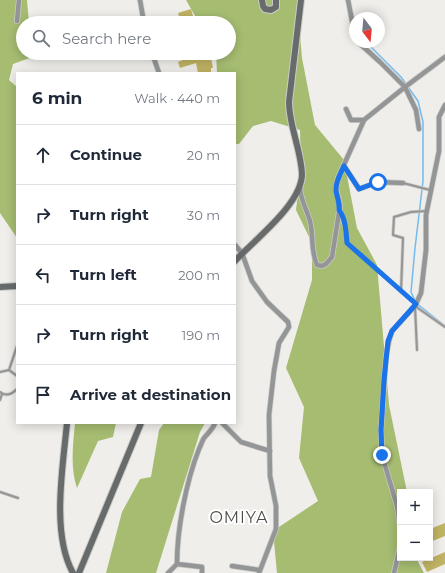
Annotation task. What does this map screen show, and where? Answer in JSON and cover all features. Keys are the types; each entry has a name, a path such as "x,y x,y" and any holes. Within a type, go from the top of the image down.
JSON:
{"street":[{"path":"18,16 20,0"},
{"path":"140,0 143,16"},
{"path":"262,0 265,10 271,10 276,7 276,0"},
{"path":"301,0 289,102 289,116 297,143 302,174 300,194 310,222 313,256 318,265 322,266 326,264 332,257 340,206 336,189 338,178 364,120 445,57"},
{"path":"348,0 350,12"},
{"path":"365,48 405,87 416,110 419,129"},
{"path":"154,60 159,72"},
{"path":"400,525 397,506 382,455 381,430 388,341 392,331 415,305 421,293 427,211 439,151 439,117 445,105"},
{"path":"346,109 351,120 364,120"},
{"path":"344,166 359,189 378,182 403,183"},
{"path":"236,260 261,236 292,201 300,186"},
{"path":"232,566 259,572 276,529 276,506 270,476 269,415 279,343 289,327 288,322 267,302 252,281 242,253 236,246"},
{"path":"0,287 16,286"},
{"path":"68,424 61,480 60,531 68,565 73,573"},
{"path":"78,573 141,424"},
{"path":"168,573 177,564 177,550 182,513 195,459 203,439 214,427 215,424"},
{"path":"223,424 241,442 270,451"},
{"path":"394,573 397,560"},
{"path":"177,564 202,568 202,573"}],"lane":[{"path":"403,183 431,191"},
{"path":"339,210 342,214 346,229 347,243 415,305 445,327"},
{"path":"401,292 403,238 393,235 394,217 411,212 427,211"},
{"path":"415,305 418,350"},
{"path":"9,370 16,349"},
{"path":"0,372 9,370 16,375"},
{"path":"0,400 1,393 10,394 16,390"},
{"path":"0,492 18,498"}],"green space":[{"path":"0,0 27,0 28,16 16,16 16,60 24,60 13,64 9,80 16,86 16,237 0,213"},
{"path":"186,0 297,0 302,58 315,125 344,160 357,228 377,265 389,405 406,489 397,489 397,561 418,561 424,573 277,573 273,531 318,501 299,458 304,407 286,368 312,280 312,243 296,210 301,169 300,130 271,121 253,126 239,144 236,144 236,72 217,72 216,60 236,60 236,16 195,16"},
{"path":"75,424 116,424 113,437 98,441 77,488 73,472"},
{"path":"163,424 204,424 200,432 156,573 106,573 122,512 140,479 151,477 159,430"}],"building":[{"path":"191,9 193,16 179,16 178,13"},
{"path":"183,60 211,60 213,68 211,68 211,72 198,72 196,63 180,68 178,62"},
{"path":"445,523 445,536 433,541 433,528"},
{"path":"445,552 445,564 427,572 422,562 433,561 433,557"}],"waterway":[{"path":"372,48 406,84"},
{"path":"408,87 418,101 423,122 423,181 411,292 416,303 445,326"}],"district":[{"name":"OMIYA","path":"239,517"}],"route":[{"path":"378,182 359,189 344,166 338,178 336,189 340,206 339,210 342,214 346,229 347,243 416,304 392,331 388,341 381,430 382,455"}]}
